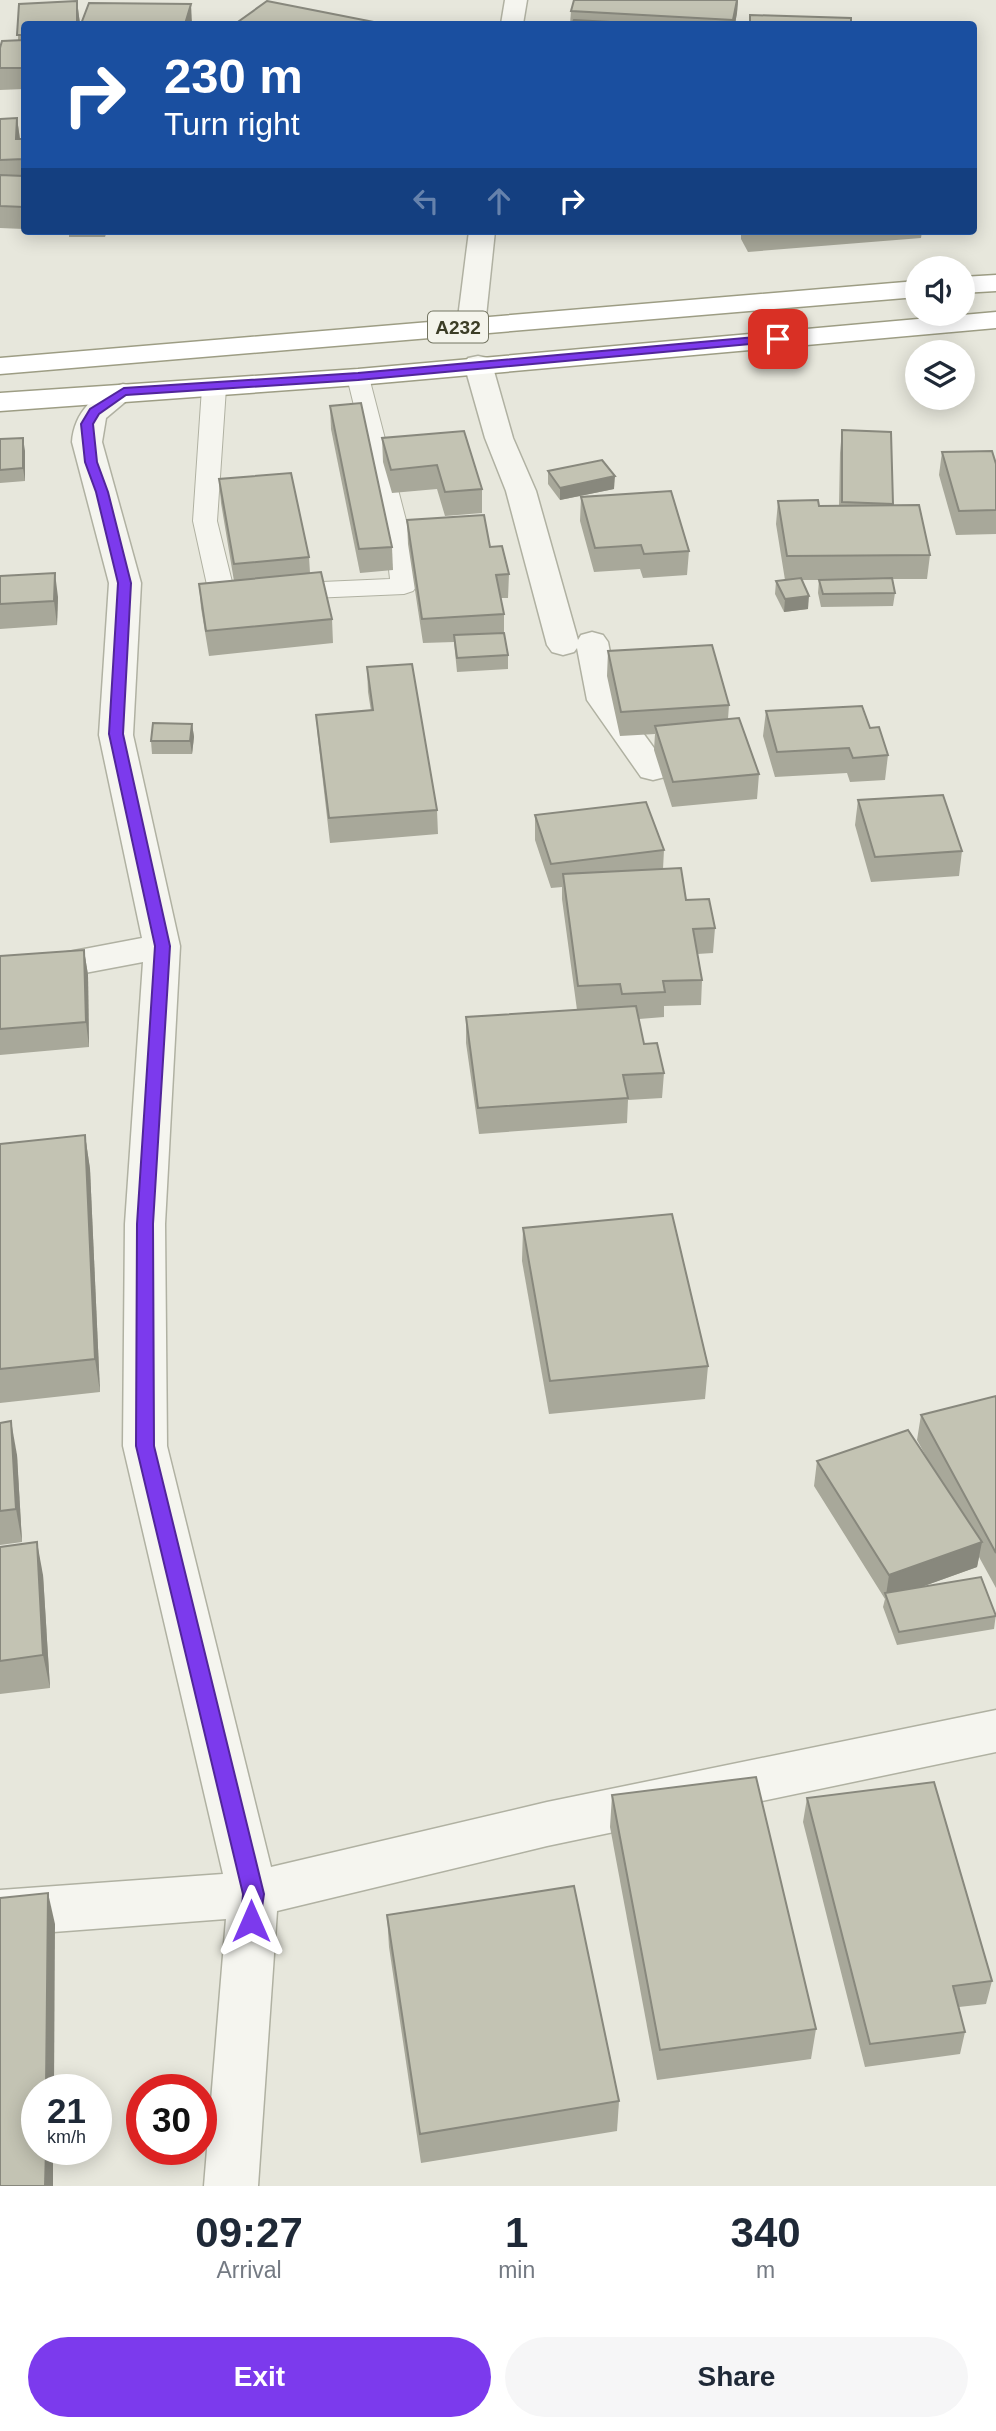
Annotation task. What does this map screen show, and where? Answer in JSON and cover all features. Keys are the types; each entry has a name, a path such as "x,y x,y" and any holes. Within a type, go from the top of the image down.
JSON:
{"highway":[{"path":"975,284 996,283"},
{"name":"A232","path":"0,366 905,290"},
{"name":"A232","path":"0,402 358,377 478,364 996,320"}],"street":[{"path":"512,21 516,0"},
{"path":"471,326 482,235"},
{"path":"478,364 499,438 577,644 603,700 653,770"},
{"path":"124,392 94,412 87,424 87,442 125,583 116,734 162,946 145,1224 145,1446 253,1894 231,2186"},
{"path":"0,977 162,946"},
{"path":"0,1913 253,1894 547,1824 996,1731"}],"lane":[{"path":"214,388 205,521 222,594 404,586 397,532 358,377"}],"building":[{"path":"574,0 737,0 733,20 571,11"},
{"path":"77,1 77,21 21,21 21,35 17,35 19,4"},
{"path":"267,1 369,21 239,21"},
{"path":"89,3 191,4 186,21 82,21"},
{"path":"750,15 851,18 851,21 750,21"},
{"path":"21,40 21,68 0,68 2,41"},
{"path":"17,118 16,139 21,139 21,159 0,160 0,119"},
{"path":"0,175 21,176 21,207 0,206"},
{"path":"361,403 392,547 359,549 330,406"},
{"path":"842,430 891,432 893,504 842,502"},
{"path":"464,431 482,489 445,492 437,465 391,470 382,438"},
{"path":"23,438 23,468 0,470 0,439"},
{"path":"992,451 996,464 996,510 959,511 942,452"},
{"path":"602,460 615,476 560,488 548,471"},
{"path":"291,473 309,557 234,564 219,479"},
{"path":"671,491 689,551 644,554 641,545 595,548 581,497"},
{"path":"818,500 819,506 919,505 930,555 787,556 778,501"},
{"path":"484,515 490,547 502,546 509,574 496,575 504,614 422,619 407,520"},
{"path":"321,572 332,619 206,631 199,584"},
{"path":"55,573 54,601 0,604 0,576"},
{"path":"801,578 809,596 785,599 776,581"},
{"path":"892,578 895,593 823,594 819,580"},
{"path":"504,633 508,655 457,658 454,635"},
{"path":"712,645 729,705 621,712 608,651"},
{"path":"412,664 437,810 329,818 316,715 373,710 367,667"},
{"path":"862,706 870,728 879,727 888,755 853,758 849,748 777,752 766,711"},
{"path":"739,718 759,774 673,782 655,726"},
{"path":"153,723 192,724 190,741 151,741"},
{"path":"943,795 962,851 875,857 858,800"},
{"path":"646,802 664,850 551,864 535,815"},
{"path":"681,868 686,900 709,899 715,928 693,929 702,980 663,981 665,992 622,994 620,984 578,986 563,874"},
{"path":"84,950 86,1022 0,1029 0,956"},
{"path":"636,1006 644,1044 657,1043 664,1073 623,1075 628,1098 478,1108 466,1017"},
{"path":"85,1135 95,1359 0,1369 0,1144"},
{"path":"672,1214 708,1366 550,1381 523,1228"},
{"path":"996,1396 996,1553 921,1415"},
{"path":"11,1421 16,1509 0,1511 0,1423"},
{"path":"908,1430 982,1542 889,1575 817,1461"},
{"path":"37,1542 43,1655 0,1661 0,1547"},
{"path":"981,1577 996,1616 899,1632 885,1593"},
{"path":"756,1777 816,2029 660,2050 612,1795"},
{"path":"934,1782 992,1981 953,1986 965,2032 870,2044 807,1798"},
{"path":"574,1886 619,2101 420,2134 387,1915"},
{"path":"48,1893 46,2074 21,2074 21,2165 46,2165 45,2186 0,2186 0,1898"}],"route":[{"path":"251,1921 253,1894 145,1446 145,1224 162,946 116,734 125,583 102,492 91,462 87,424 94,412 124,392 358,377 478,364 778,339"}]}
